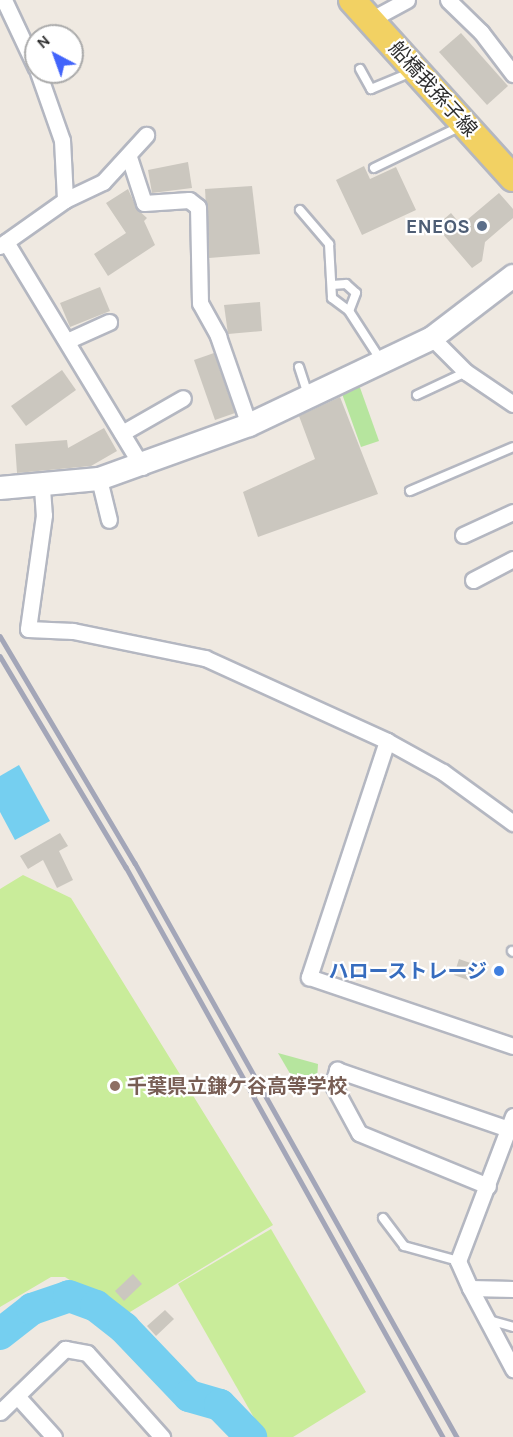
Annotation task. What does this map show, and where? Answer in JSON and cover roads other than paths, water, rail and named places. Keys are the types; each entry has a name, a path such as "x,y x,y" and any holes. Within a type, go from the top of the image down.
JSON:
{"main road":[{"name":"船橋我孫子線","path":"352,0 382,9 416,70 513,178"}],"street":[{"path":"4,0 24,42"},
{"path":"382,9 407,0"},
{"path":"448,0 481,32 513,73"},
{"path":"42,84 62,140 65,200"},
{"path":"142,467 69,340 3,244 65,200 103,182 129,157 146,135"},
{"path":"129,157 144,203 189,200 198,207 200,303 219,336 249,425"},
{"path":"0,488 42,488 99,479 142,467 249,425 432,339 513,276"},
{"path":"69,340 109,322"},
{"path":"432,339 466,372 513,404"},
{"path":"122,433 183,398"},
{"path":"99,479 109,520"},
{"path":"42,488 44,515 28,629 73,631 205,658 387,741 443,772 513,823"},
{"path":"463,535 513,512"},
{"path":"473,580 513,559"},
{"path":"387,741 309,977 513,1046"},
{"path":"488,1186 359,1133 333,1085 337,1070 511,1122 488,1186 458,1261 513,1369"},
{"path":"470,1288 513,1289"},
{"path":"0,1412 65,1349 87,1353 162,1437"},
{"path":"17,1396 54,1437"}],"lane":[{"path":"360,69 370,89 416,70"},
{"path":"374,168 465,124"},
{"path":"300,210 329,244 332,298 349,311 382,363"},
{"path":"332,285 346,284 356,293 349,311"},
{"path":"299,367 309,396"},
{"path":"417,395 466,372"},
{"path":"410,491 513,447"},
{"path":"383,1218 404,1246 458,1261"},
{"path":"487,1319 513,1327"}],"water":[{"path":"19,765 50,821 15,840 0,812 0,776"}],"waterway":[{"path":"0,1334 32,1309 69,1296 96,1306 124,1328 189,1396 220,1405 251,1437"}],"railway":[{"path":"0,636 135,863 457,1437"},
{"path":"0,656 126,867 443,1437"}],"place":[{"name":"ENEOS","path":"482,226"},
{"name":"ハローストレージ","path":"499,971"},
{"name":"千葉県立鎌ケ谷高等学校","path":"115,1086"}]}
